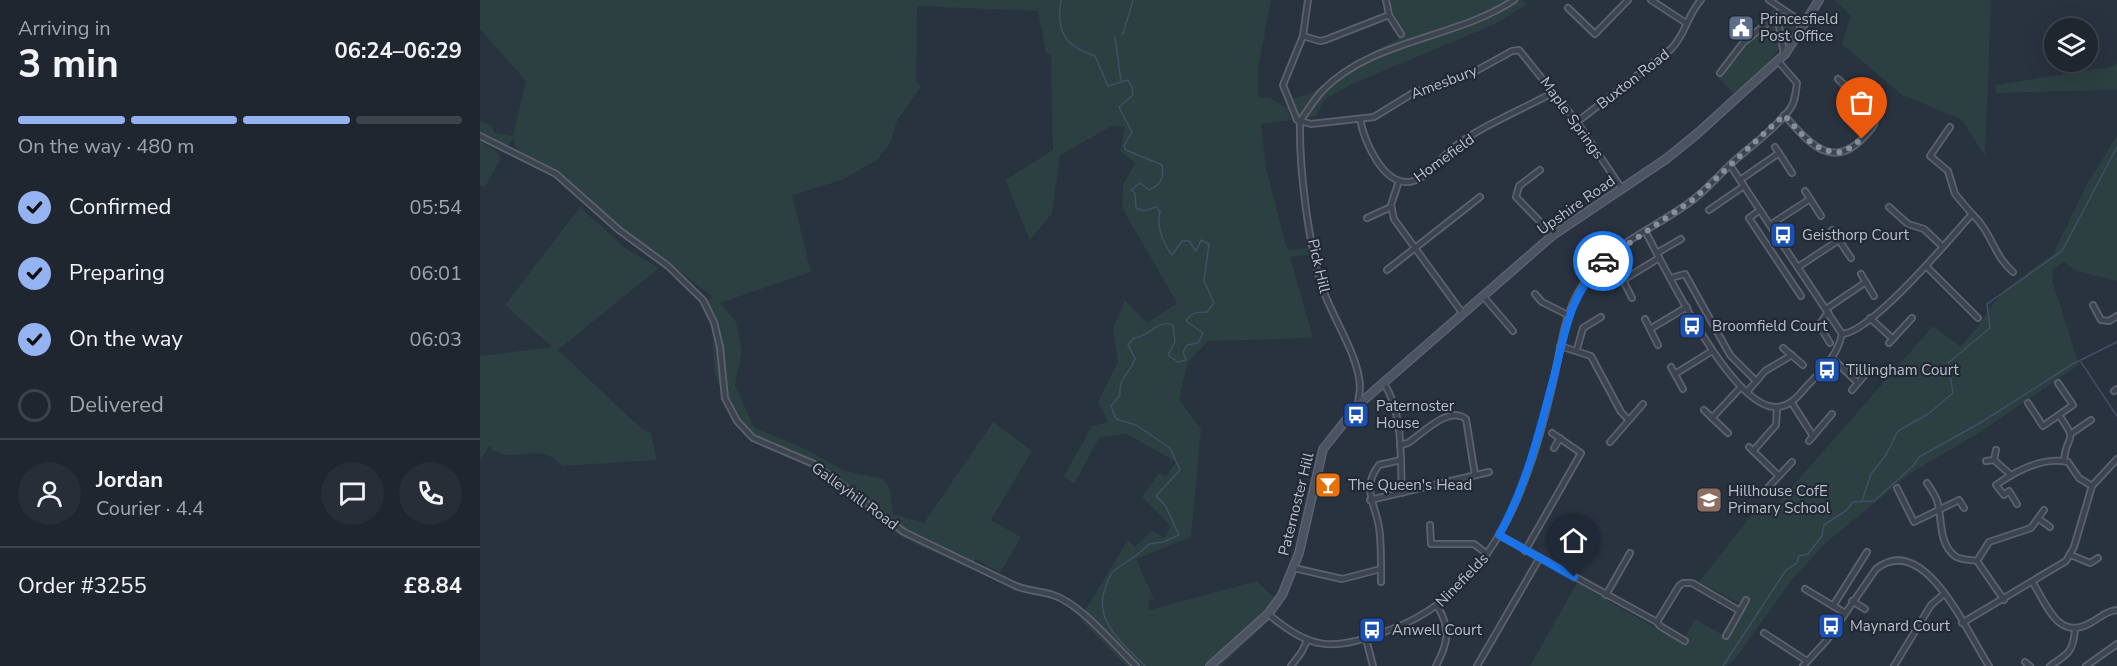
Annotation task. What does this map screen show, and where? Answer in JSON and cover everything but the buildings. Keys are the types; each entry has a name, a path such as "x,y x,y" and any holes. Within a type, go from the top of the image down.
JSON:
{"street":[{"name":"Pick Hill","path":"1308,0 1299,50 1283,85 1298,121 1315,259 1324,294 1354,364 1359,387 1358,405"},
{"path":"1386,0 1389,15 1401,34"},
{"path":"1298,121 1323,90 1372,58 1481,19 1514,0"},
{"path":"1568,8 1595,34 1628,0"},
{"path":"1651,0 1686,22"},
{"name":"Buxton Road","path":"1577,122 1678,43 1686,22 1701,0"},
{"path":"1769,0 1805,24"},
{"name":"Upshire Road","path":"1358,405 1553,235 1622,189 1698,133 1785,54 1819,0"},
{"path":"1720,73 1743,43 1783,10"},
{"path":"1303,36 1325,40 1389,15"},
{"path":"1777,15 1785,54"},
{"name":"Amesbury","path":"1298,121 1311,124 1360,119 1389,110 1413,93 1474,72 1512,51 1519,50"},
{"name":"Maple Springs","path":"1519,50 1577,122 1622,189"},
{"name":"Ninefields","path":"1268,614 1296,636 1307,641 1326,645 1366,639 1405,625 1438,607 1487,555 1524,485 1568,315 1589,276 1605,260 1694,199 1784,115 1793,104 1797,83 1778,61"},
{"path":"1784,115 1807,140 1821,150 1844,152 1856,146 1875,124 1876,114 1838,79"},
{"name":"Homefield","path":"1360,119 1363,131 1380,164 1392,178 1399,182 1418,180 1454,147 1554,92"},
{"path":"1950,127 1930,156 1948,171 1956,197 1994,241 2001,262 2013,272"},
{"name":"Galleyhill Road","path":"480,136 556,174 619,231 668,266 703,300 714,322 720,347 725,398 737,421 753,438 814,464 904,532 1016,586 1032,592 1053,595 1067,603 1136,666"},
{"path":"1775,147 1792,173"},
{"path":"1740,180 1779,153"},
{"path":"1645,231 1712,351 1741,387 1765,405 1777,407 1792,403 1838,351 1842,334 1730,165"},
{"path":"1539,170 1519,186 1516,198 1553,235"},
{"path":"1399,182 1391,207 1394,219 1463,314"},
{"path":"1709,210 1744,186"},
{"path":"1805,191 1821,216"},
{"path":"1387,270 1480,197"},
{"path":"1770,225 1810,199"},
{"path":"1367,218 1391,207"},
{"path":"1889,207 1908,224 1924,230 1943,247"},
{"path":"1760,210 1749,218 1801,296"},
{"path":"1842,334 1853,333 1870,318 1926,266 1972,214"},
{"path":"1832,230 1851,258"},
{"path":"1623,280 1681,239"},
{"path":"1798,267 1839,240"},
{"path":"1926,266 1978,318"},
{"path":"1618,270 1632,298"},
{"path":"1671,279 1685,274 1730,355 1756,381"},
{"path":"1861,274 1874,296"},
{"path":"1796,289 1808,282"},
{"path":"1830,343 1819,325 1827,311 1866,282"},
{"path":"1535,294 1542,302 1568,315"},
{"path":"1484,296 1513,331"},
{"path":"2093,305 2101,320 2109,321 2117,316"},
{"path":"1650,329 1686,307"},
{"path":"1577,350 1583,328 1601,316"},
{"path":"1870,318 1891,341 1912,318"},
{"path":"1645,320 1658,345"},
{"path":"1560,346 1591,356 1621,412 1629,420"},
{"path":"1783,348 1803,365"},
{"path":"1675,374 1712,351"},
{"path":"1747,392 1765,371 1792,355"},
{"path":"1832,358 1858,383"},
{"path":"1671,367 1683,389"},
{"path":"1852,390 1869,370"},
{"path":"1384,383 1395,401 1402,493"},
{"path":"2028,403 2043,426 2073,405 2058,383"},
{"path":"1712,418 1741,387"},
{"path":"1792,403 1813,436"},
{"name":"Paternoster Hill","path":"1210,666 1268,614 1282,595 1294,568 1323,449 1358,405"},
{"path":"1610,442 1642,405"},
{"path":"1777,407 1776,425 1751,449 1779,476"},
{"path":"1704,410 1728,433"},
{"path":"1809,441 1832,414"},
{"path":"1400,445 1408,443 1449,415 1461,415 1466,419 1475,475"},
{"path":"2059,415 2073,438 2066,449 2064,461"},
{"path":"2072,433 2091,420"},
{"path":"1526,550 1581,453 1552,433"},
{"path":"1554,448 1560,438"},
{"path":"1994,460 1996,450"},
{"path":"1381,582 1379,528 1369,494 1374,471 1379,465 1401,460"},
{"path":"1986,461 1994,460 2011,475"},
{"path":"2017,504 2009,491 2004,495 1996,485 2011,475 2039,463 2064,461 2070,464 2079,478 2092,486"},
{"path":"1962,623 2033,583 2066,561 2071,555 2092,486 2115,461"},
{"path":"2115,461 2117,468"},
{"path":"1763,493 1792,462"},
{"path":"1370,500 1489,472"},
{"path":"1927,483 1938,502 1942,522 1941,535 1953,554 1961,559 1977,561 2004,600"},
{"path":"1897,488 1914,522 1939,512 1959,500 1964,508"},
{"path":"1977,561 1989,542 2025,531 2039,519 2044,510"},
{"path":"2039,519 2050,527"},
{"path":"1430,525 1431,544 1474,544 1487,555"},
{"path":"1499,535 1539,559 1657,621 1660,626 1685,641"},
{"path":"1606,595 1630,552"},
{"path":"1833,606 1867,552"},
{"path":"2071,555 2090,563 2098,558"},
{"path":"1477,666 1539,559"},
{"path":"1803,666 1827,640 1868,578 1879,566 1897,561 1917,564 1927,571 1944,594 1987,664 1979,666"},
{"path":"1294,568 1342,579 1381,569"},
{"path":"1657,621 1679,586 1688,582 1740,611"},
{"path":"2033,583 2058,622 2075,630"},
{"path":"1805,588 1845,613"},
{"path":"1894,666 1930,605 1944,594"},
{"path":"1726,636 1746,600"},
{"path":"1852,601 1865,609"},
{"path":"1436,666 1448,639 1445,619 1438,607"},
{"path":"2075,630 2106,612 2117,610"},
{"path":"2050,666 2068,653 2074,644 2075,630"},
{"path":"1764,633 1807,660"},
{"path":"1366,639 1373,666"},
{"path":"1291,666 1307,641"},
{"path":"2086,666 2117,644"}],"shaded area":[{"path":"480,0 1271,0 1258,69 1258,97 1270,98 1287,108 1291,120 1261,124 1266,168 1286,245 1289,250 1309,248 1311,254 1290,257 1313,338 1208,341 1188,362 1179,400 1201,429 1191,537 1136,559 1154,599 1148,601 1149,610 1257,581 1282,605 1272,618 1221,666 1126,666 1080,619 1128,540 1135,547 1152,530 1164,538 1171,526 1142,497 1159,473 1166,476 1176,462 1127,434 1100,437 1074,484 1064,476 1092,426 1108,422 1098,402 1118,362 1113,328 1125,300 1147,323 1177,303 1122,208 1123,185 1135,163 1120,151 1125,127 1112,126 1060,155 1052,213 1030,240 1005,180 1053,150 1051,55 1046,53 1038,11 917,6 916,81 921,87 897,121 891,141 878,159 842,180 792,195 811,272 720,303 736,322 742,351 735,385 754,427 807,450 845,471 883,479 890,490 893,514 924,523 993,422 1032,451 991,520 1021,537 1000,573 976,559 969,568 907,540 885,526 863,501 817,471 750,439 730,399 720,387 714,371 712,329 700,305 712,297 662,257 633,241 562,174 517,150 513,138 507,148 480,136 480,121 491,125 495,133 513,136 526,81 480,29"},
{"path":"1391,0 1522,0 1527,4 1495,24 1350,85 1324,100 1316,116 1297,120 1287,100 1310,94 1350,65 1406,34 1391,9"},
{"path":"1834,0 1991,0 1985,156 1962,120 1901,94 1842,44 1851,16"},
{"path":"1776,7 1802,22 1737,98 1717,76 1729,53"},
{"path":"2117,63 2117,90 1996,93 1995,85 2078,72 2098,72 2098,69"},
{"path":"2117,135 2117,281 2076,271 2064,262 2052,270 2053,283 2079,365 1979,433 1912,472 1827,542 1793,578 1736,658 1727,666 1530,666 1577,583 1682,642 1695,619 1721,634 1741,604 1699,582 1757,508 1770,512 1933,326 1961,347 1988,312 1991,314 1988,310 2007,288 2053,254 2086,186"},
{"path":"480,141 497,152 501,158 485,187 480,185"},
{"path":"580,207 625,248 659,268 558,350 643,430 651,433 657,460 562,466 544,454 506,455 489,446 480,461 480,356 552,347 505,305"}],"waterway":[{"path":"1061,0 1060,20 1064,36 1076,47 1095,56 1108,86 1128,80 1132,87 1133,95 1119,107 1132,132 1124,146 1126,150 1162,165 1162,177 1156,186 1149,190 1140,183 1131,190 1135,193 1136,208 1144,211 1156,207 1160,211 1161,234 1172,255 1182,241 1189,241 1196,251 1201,240 1209,244 1204,281 1214,303 1207,312 1192,314 1186,321 1203,333 1198,343 1187,345 1183,352 1186,360 1178,362 1168,355 1175,342 1173,325 1163,324 1134,338 1128,345 1135,358 1121,384 1120,395 1111,406 1116,419 1136,425 1170,448 1180,470 1156,496 1165,505 1179,535 1163,542 1149,544 1114,571 1110,575 1102,601 1103,612 1113,632 1145,666"},
{"path":"1123,34 1133,0"},
{"path":"1115,37 1121,81"},
{"path":"1862,501 1871,474 1886,455 1898,431 1928,414 1953,393 1948,363 1990,328 1987,304 2062,251 2117,147"},
{"path":"1723,666 1786,570 1797,563 1799,556 1808,554 1822,536 1824,525 1847,510 1853,502 1874,501 1913,466 1919,457 1980,423 2071,365 2117,342"},
{"path":"2081,362 2117,416"}],"way so far":[{"path":"1603,261 1625,243 1694,199 1784,115 1807,140 1821,150 1834,153 1844,152 1856,146 1862,139"}],"place":[{"name":"Princesfield Post Office","path":"1741,28"},
{"name":"Geisthorp Court","path":"1783,235"},
{"name":"Broomfield Court","path":"1692,326"},
{"name":"Tillingham Court","path":"1827,370"},
{"name":"Paternoster House","path":"1356,415"},
{"name":"The Queen's Head","path":"1328,485"},
{"name":"Hillhouse CofE Primary School","path":"1709,500"},
{"name":"Maynard Court","path":"1831,626"},
{"name":"Anwell Court","path":"1372,630"}],"route":[{"path":"1574,577 1499,535 1524,485 1572,304 1589,276 1603,261"}]}
